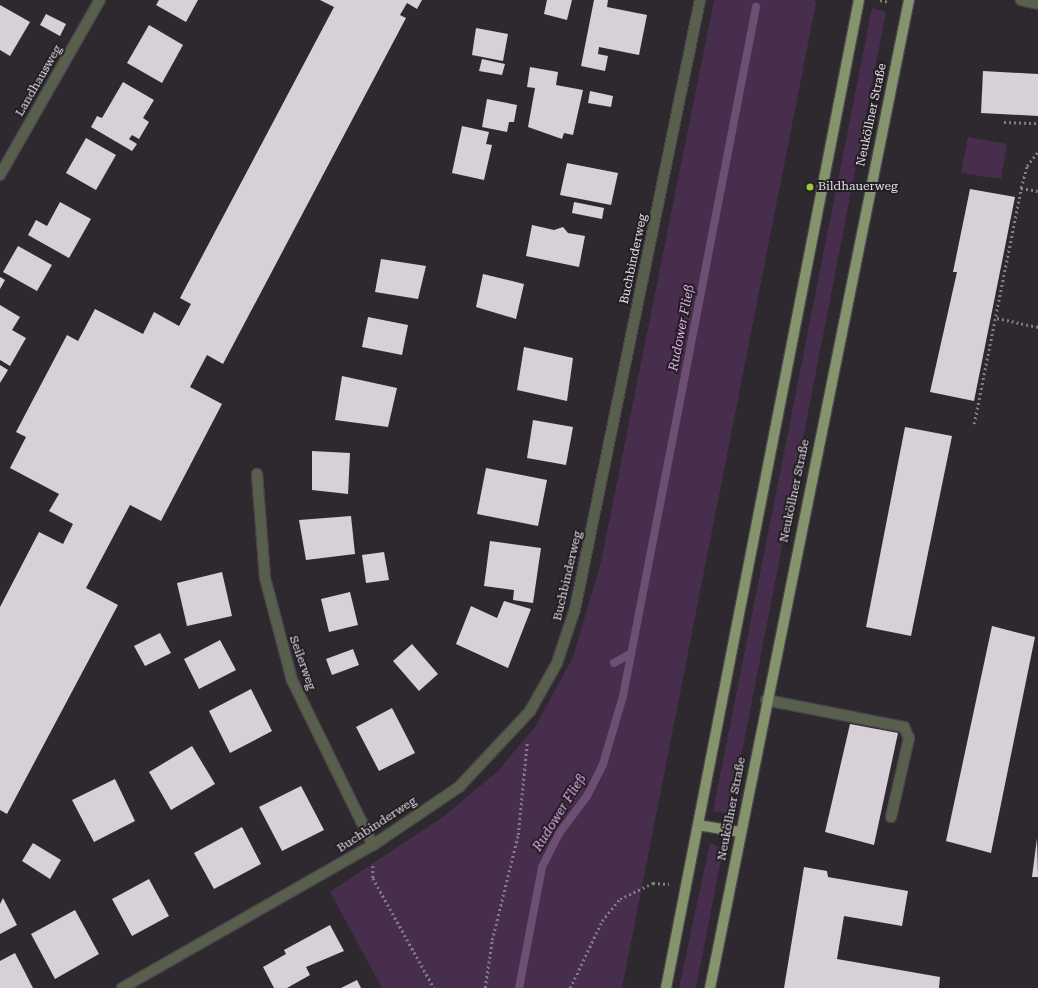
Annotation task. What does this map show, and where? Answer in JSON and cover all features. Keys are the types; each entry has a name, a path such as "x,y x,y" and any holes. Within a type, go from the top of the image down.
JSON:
{"main road":[{"path":"666,988 859,0"},
{"name":"Neuköllner Straße","path":"710,988 766,700 909,0"},
{"path":"698,825 740,832"}],"street":[{"name":"Landhausweg","path":"0,175 100,0"},
{"name":"Buchbinderweg","path":"122,988 373,846 459,787 530,711 557,663 576,609 700,0"},
{"path":"1021,0 1038,4"},
{"name":"Seilerweg","path":"257,474 265,578 292,680 373,846"},
{"path":"766,700 904,728 910,738 891,817"}],"path":[{"path":"880,0 890,2"},
{"path":"1004,122 1038,123"},
{"path":"974,424 997,318 1021,188 1028,166 1038,152"},
{"path":"1021,188 1038,191"},
{"path":"997,318 1038,327"},
{"path":"484,988 492,940 518,835 530,711"},
{"path":"373,846 373,878 434,988"},
{"path":"570,988 602,921 620,899 644,890 653,883 662,882 686,887"}],"shaded area":[{"path":"714,0 814,0 816,3 622,988 382,988 330,892 443,817 498,771 535,727 573,657 601,562"},
{"path":"872,8 886,12 730,814 713,811"},
{"path":"968,137 1007,144 1001,179 961,173"},
{"path":"710,843 723,849 696,988 679,988"}],"building":[{"path":"159,0 198,0 186,22 156,5"},
{"path":"320,0 422,0 417,9 407,3 400,15 406,18 223,364 207,355 190,387 222,404 161,521 130,505 86,588 118,605 7,814 0,810 0,607 39,532 63,544 73,524 49,511 59,494 10,468 26,437 16,432 67,335 78,341 95,309 143,334 154,312 179,326 191,304 180,298 334,7"},
{"path":"547,0 572,0 567,20 544,14"},
{"path":"594,0 608,0 607,7 647,15 639,55 599,47 598,54 608,56 605,71 581,66"},
{"path":"0,5 30,22 10,56 0,50"},
{"path":"46,14 66,24 60,36 40,25"},
{"path":"149,25 183,45 162,83 127,63"},
{"path":"476,28 508,34 503,61 472,55"},
{"path":"482,59 505,64 502,75 479,71"},
{"path":"530,67 558,72 556,85 583,90 573,135 564,133 562,139 528,127 535,88 527,87"},
{"path":"983,71 1038,74 1038,116 981,113"},
{"path":"123,82 154,100 143,118 149,122 139,139 132,135 129,139 137,144 132,151 91,127 97,116 102,118"},
{"path":"590,91 613,96 611,107 588,103"},
{"path":"487,99 517,105 514,122 509,122 507,132 482,127"},
{"path":"462,126 489,132 486,144 492,145 484,180 452,173"},
{"path":"86,138 116,155 96,190 66,173"},
{"path":"567,163 618,173 611,205 560,195"},
{"path":"970,189 1015,197 974,401 930,392 957,272 953,272"},
{"path":"60,202 91,219 69,258 28,235 36,220 47,226"},
{"path":"574,202 604,208 602,219 572,213"},
{"path":"532,225 554,230 563,227 568,233 585,236 579,267 526,256"},
{"path":"18,246 52,265 37,291 3,272"},
{"path":"381,259 426,266 418,299 375,292"},
{"path":"483,274 524,284 516,319 476,307"},
{"path":"0,277 5,280 0,289"},
{"path":"0,305 20,317 12,330 26,338 10,366 0,360"},
{"path":"368,317 408,325 402,355 362,347"},
{"path":"524,347 573,358 567,401 517,390"},
{"path":"0,365 8,370 0,383"},
{"path":"342,376 397,388 388,427 335,420"},
{"path":"533,420 573,427 566,465 527,458"},
{"path":"905,427 952,436 911,636 866,627"},
{"path":"312,451 350,453 348,494 312,490"},
{"path":"486,468 547,480 538,526 477,514"},
{"path":"351,516 355,554 306,560 299,520"},
{"path":"490,541 541,548 533,603 513,600 514,590 484,586"},
{"path":"384,552 389,580 366,583 362,555"},
{"path":"222,572 232,616 187,626 177,583"},
{"path":"350,592 358,625 329,632 321,599"},
{"path":"504,601 531,609 508,668 456,644 471,606 497,618"},
{"path":"992,626 1035,637 991,853 946,841"},
{"path":"160,633 171,653 145,666 134,646"},
{"path":"220,640 236,670 199,689 184,659"},
{"path":"412,644 438,674 419,691 393,661"},
{"path":"353,649 359,665 332,675 326,659"},
{"path":"251,689 272,731 230,753 209,711"},
{"path":"392,708 415,753 379,771 356,727"},
{"path":"850,724 898,733 874,845 825,832"},
{"path":"192,746 215,784 171,810 149,772"},
{"path":"115,779 135,821 94,842 72,800"},
{"path":"301,786 324,830 282,851 259,807"},
{"path":"242,827 261,864 214,889 194,853"},
{"path":"1037,838 1038,877 1032,877"},
{"path":"33,843 61,860 50,879 22,861"},
{"path":"804,867 827,871 828,877 908,891 902,926 844,916 837,959 940,977 939,988 784,988"},
{"path":"149,879 169,916 132,936 112,899"},
{"path":"3,898 17,925 0,934 0,904"},
{"path":"75,910 99,954 55,979 31,934"},
{"path":"330,925 344,951 306,967 310,975 287,988 274,988 263,967 286,954 284,950"},
{"path":"15,953 33,988 0,988 0,961"},
{"path":"357,980 361,988 341,988"}],"waterway":[{"name":"Rudower Fließ","path":"519,988 542,867 560,832 587,796 603,764 623,696 756,7"},
{"name":"Rudower Fließ","path":"614,663 631,653"}],"place":[{"name":"Bildhauerweg","path":"810,187"}]}
